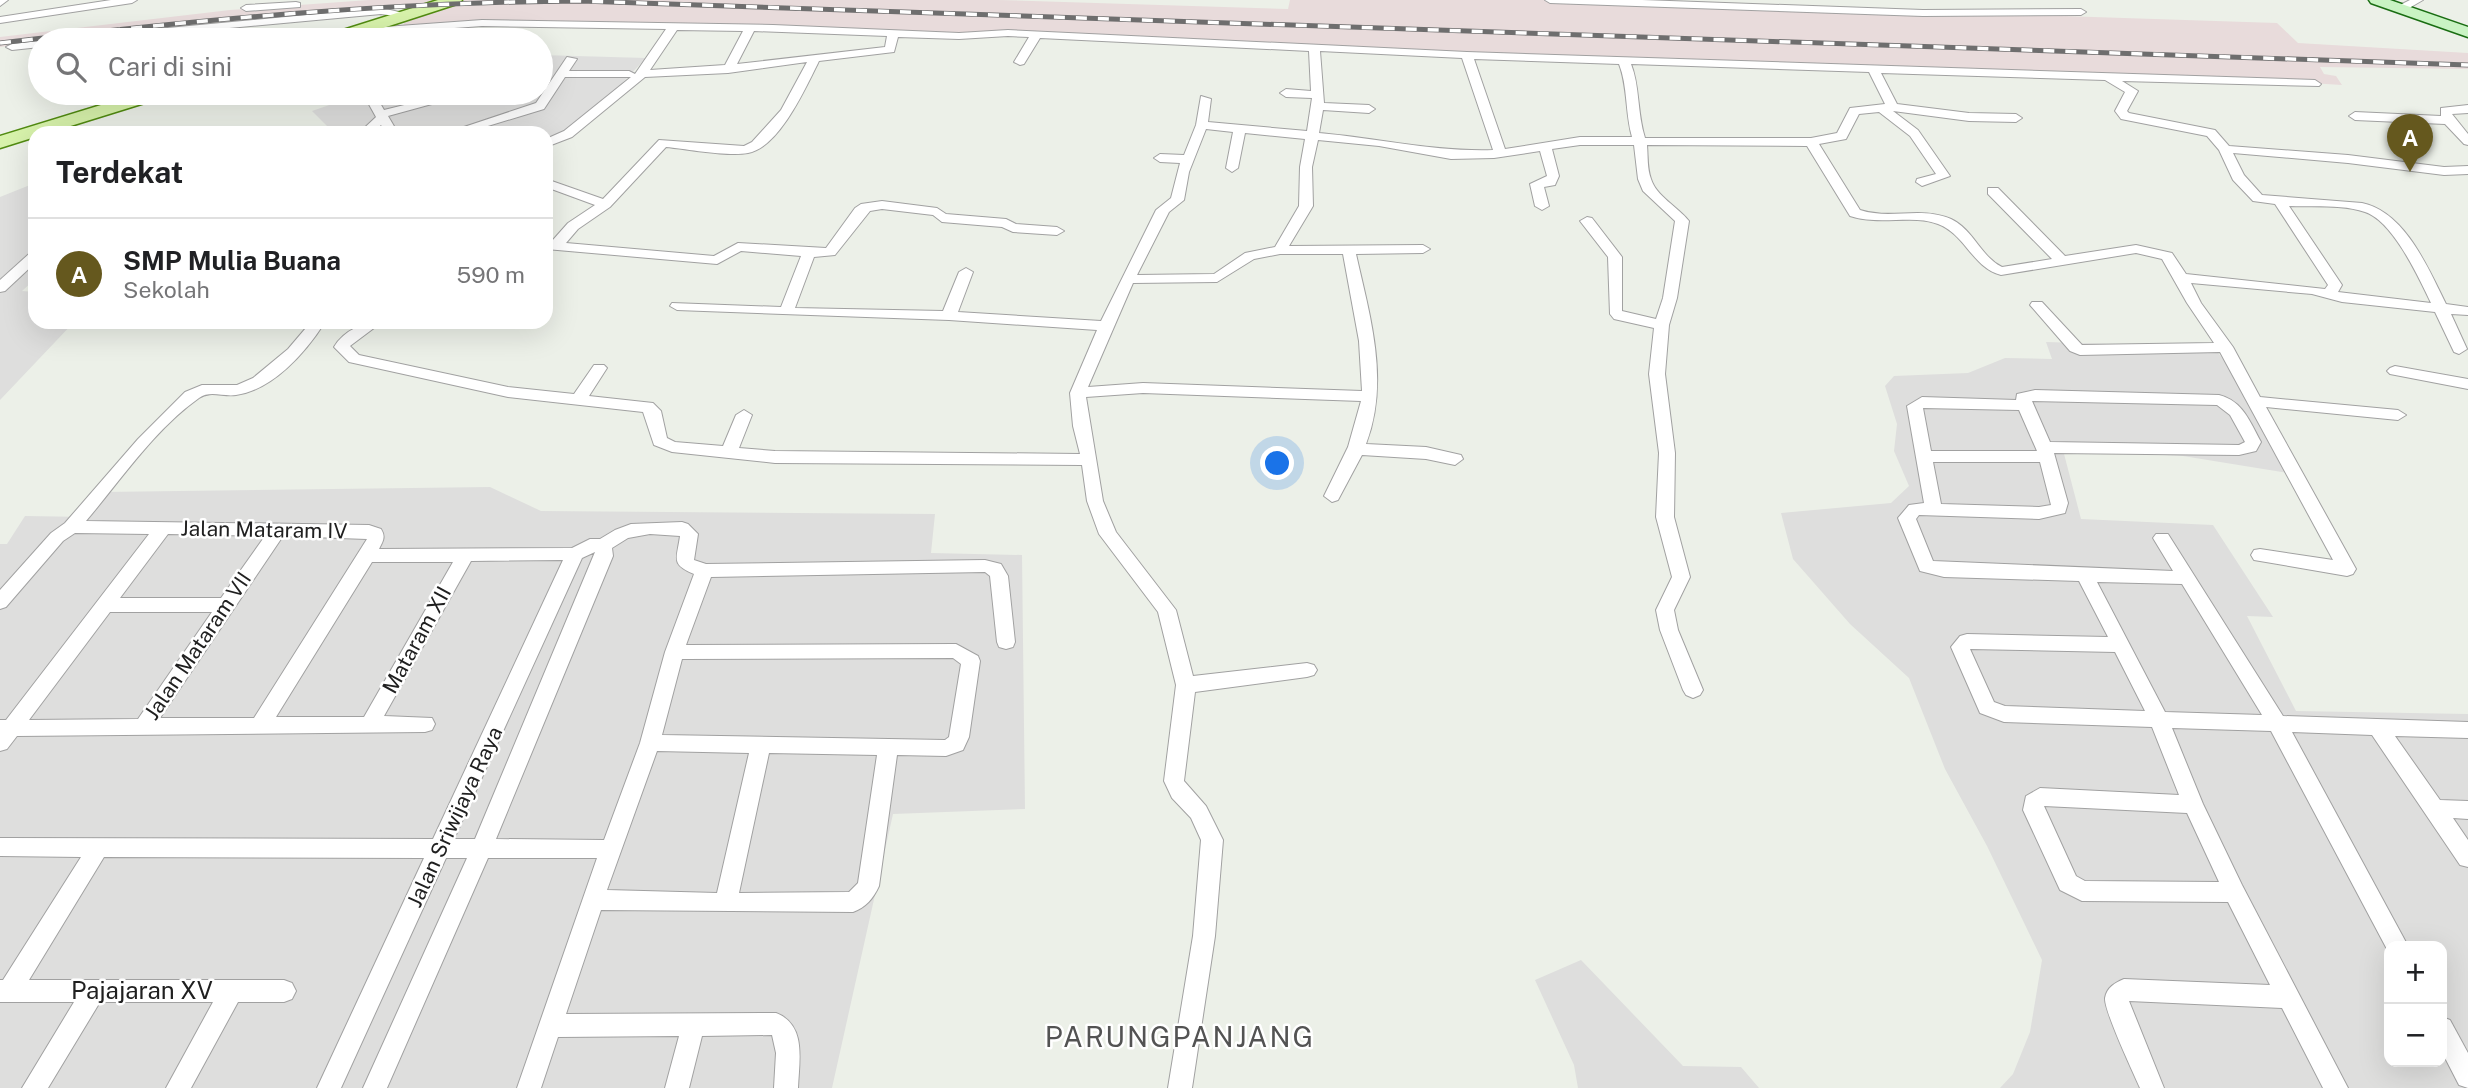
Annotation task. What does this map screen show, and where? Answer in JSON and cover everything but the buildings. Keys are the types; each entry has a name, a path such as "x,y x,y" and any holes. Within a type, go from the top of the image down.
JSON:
{"main road":[{"path":"369,28 453,0"},
{"path":"56,126 121,105"},
{"path":"0,142 28,134"}],"street":[{"path":"0,20 132,0"},
{"path":"246,8 366,0"},
{"path":"1550,0 1837,5 1936,13 2081,12"},
{"path":"2376,0 2468,32"},
{"path":"2400,9 2418,0"},
{"path":"187,28 381,11 408,15"},
{"path":"413,28 482,23 750,28 970,36 999,32 1467,55 2315,84"},
{"path":"553,140 568,134 636,74 674,26"},
{"path":"728,70 750,28"},
{"path":"553,78 728,70 815,57 887,51 893,33"},
{"path":"1020,62 1036,35"},
{"path":"12,47 28,45"},
{"path":"1280,250 1306,206 1306,167 1314,137 1318,101 1314,47"},
{"path":"1467,55 1500,153"},
{"path":"553,243 605,204 663,144 746,149 754,147 795,98 815,57"},
{"path":"553,85 572,60"},
{"path":"1624,61 1629,74 1632,116 1640,142 1644,179 1650,191 1682,221 1670,298 1662,325 1657,374 1667,453 1665,517 1681,577 1665,610 1669,630 1693,690"},
{"path":"1873,68 1887,107 1914,133 1944,176 1922,182"},
{"path":"2108,78 2132,91 2121,111 2125,116 2211,133 2225,149 2238,177 2258,198 2373,209 2395,231 2444,310 2459,349"},
{"path":"1286,93 1369,109"},
{"path":"1180,1088 1205,936 1212,840 1199,813 1179,792 1174,781 1186,685 1167,610 1108,534 1095,501 1090,460 1080,426 1077,393 1106,326 1163,210 1177,200 1188,159 1202,125 1205,99"},
{"path":"376,105 388,126"},
{"path":"372,126 382,116 422,105"},
{"path":"476,126 541,105"},
{"path":"1202,125 1379,142 1451,155 1500,153 1580,141 1811,142 1842,136 1854,111 1887,107 1969,117 2016,118"},
{"path":"2468,109 2445,111 2448,120 2468,141"},
{"path":"2355,116 2448,120"},
{"path":"1232,168 1240,129"},
{"path":"1811,142 1855,213 1869,218 1923,216 1944,221 1955,227 1993,268 2001,271 2136,249 2167,256 2225,347 2347,569 2260,555"},
{"path":"1542,206 1537,184 1550,182 1553,177 1545,145"},
{"path":"2225,149 2348,159 2444,171 2468,170"},
{"path":"1160,158 1188,159"},
{"path":"553,185 605,204"},
{"path":"1993,191 2063,262"},
{"path":"2279,201 2335,285 2330,293"},
{"path":"553,245 717,260 738,247 809,253 830,252 860,211 874,205 937,212 942,218 1006,223 1011,227 1057,231"},
{"path":"1587,221 1615,257 1615,311 1619,316 1662,325"},
{"path":"1129,279 1217,278 1250,256 1280,250 1423,249"},
{"path":"1332,496 1356,449 1370,396 1364,331 1349,251"},
{"path":"786,312 809,253"},
{"path":"0,288 28,264"},
{"path":"949,316 966,272"},
{"path":"2180,278 2330,293 2342,298 2468,312"},
{"path":"2037,305 2075,348 2080,350 2225,347"},
{"path":"677,306 949,316 1106,326"},
{"path":"0,602 7,585 71,527 153,433 192,395 205,388 236,390 251,385 292,353 314,329"},
{"path":"365,329 342,347 354,359 508,392 646,407 653,411 660,441 672,447 775,457 914,461 1090,460"},
{"path":"579,399 599,369"},
{"path":"2395,372 2468,384"},
{"path":"1077,393 1143,388 1370,396"},
{"path":"1923,456 2046,452 2239,450 2250,447 2253,442 2234,408 2227,402 2035,395 2023,398 2046,452 2060,503 2055,512 1933,508 1915,509 1907,518 1923,561 1932,569 2186,578"},
{"path":"2253,401 2398,415"},
{"path":"1933,508 1915,406 2025,405"},
{"path":"729,453 744,415"},
{"path":"1356,449 1426,453 1455,459"},
{"name":"Jalan Mataram IV","path":"71,527 375,533 376,539 367,556 259,727"},
{"path":"4,733 163,528"},
{"path":"367,556 465,556 578,551 590,545 603,547 616,535 633,529 682,528 689,534 685,563 704,571 985,566 995,569 999,576 1006,642"},
{"name":"Jalan Mataram VII","path":"143,727 277,531"},
{"path":"2162,538 2277,723 2395,941"},
{"name":"Jalan Sriwijaya Raya","path":"375,1088 482,848 604,556 603,547"},
{"name":"Jalan Sriwijaya Raya","path":"329,1088 578,551"},
{"name":"Mataram XII","path":"370,724 465,556"},
{"path":"529,1088 650,743 674,652 704,571"},
{"path":"2085,575 2159,719 2193,804 2234,892 2336,1088"},
{"path":"105,605 225,605"},
{"path":"2121,645 1967,641 1959,647 1987,707 1995,712 2468,730"},
{"path":"650,743 946,748 956,744 971,661 956,651 674,652"},
{"path":"1186,685 1307,670"},
{"path":"4,733 143,727 425,724"},
{"path":"2378,727 2468,858"},
{"path":"726,904 761,746"},
{"path":"593,900 726,904 853,902 868,886 888,748"},
{"path":"2193,804 2040,797 2033,802 2033,810 2068,883 2073,888 2082,891 2234,892"},
{"path":"2435,809 2468,810"},
{"path":"5,991 99,846"},
{"path":"0,847 611,849"},
{"path":"34,1088 94,990"},
{"path":"2152,1088 2117,1003 2117,996 2124,990 2287,997"},
{"name":"Pajajaran XV","path":"5,991 284,991"},
{"path":"178,1088 232,991"},
{"path":"677,1088 694,1023"},
{"path":"550,1026 776,1024 782,1027 786,1035 786,1088"},
{"path":"2447,1037 2468,1077"}],"shaded area":[{"path":"369,0 998,0 1288,9 1290,0 1564,0 2277,23 2298,43 2468,53 2468,69 2320,67 2324,74 2336,76 2342,85 2195,76 1466,55 999,32 975,36 473,22 402,28 404,23 450,6 331,12 153,28 77,28 230,10"},
{"path":"28,34 28,43 0,47 0,37"},
{"path":"553,55 646,58 576,132 553,142 553,126 327,126 312,111 329,105 553,105"},
{"path":"28,186 28,285 22,291 28,291 28,329 67,329 0,400 0,197"},
{"path":"2046,342 2213,347 2224,360 2288,473 2183,456 2063,450 2081,519 2213,525 2273,617 2247,616 2296,711 2468,714 2468,1088 2000,1088 2013,1074 2030,1032 2042,960 1987,846 1945,769 1909,678 1850,624 1793,559 1781,513 1891,503 1909,486 1894,451 1897,424 1885,386 1894,376 1968,373 2005,358 2052,359"},
{"path":"490,487 541,511 935,514 931,553 1022,555 1025,809 893,814 832,1088 0,1088 0,544 7,544 25,516 87,517 102,492"},
{"path":"1581,960 1683,1066 1741,1067 1759,1088 1578,1088 1574,1065 1535,980"}],"railway":[{"path":"136,28 362,9 581,1 2468,65"},
{"path":"0,43 28,40"}],"place":[{"name":"SMP Mulia Buana","path":"2410,172"}],"district":[{"name":"PARUNGPANJANG","path":"1180,1037"}]}
